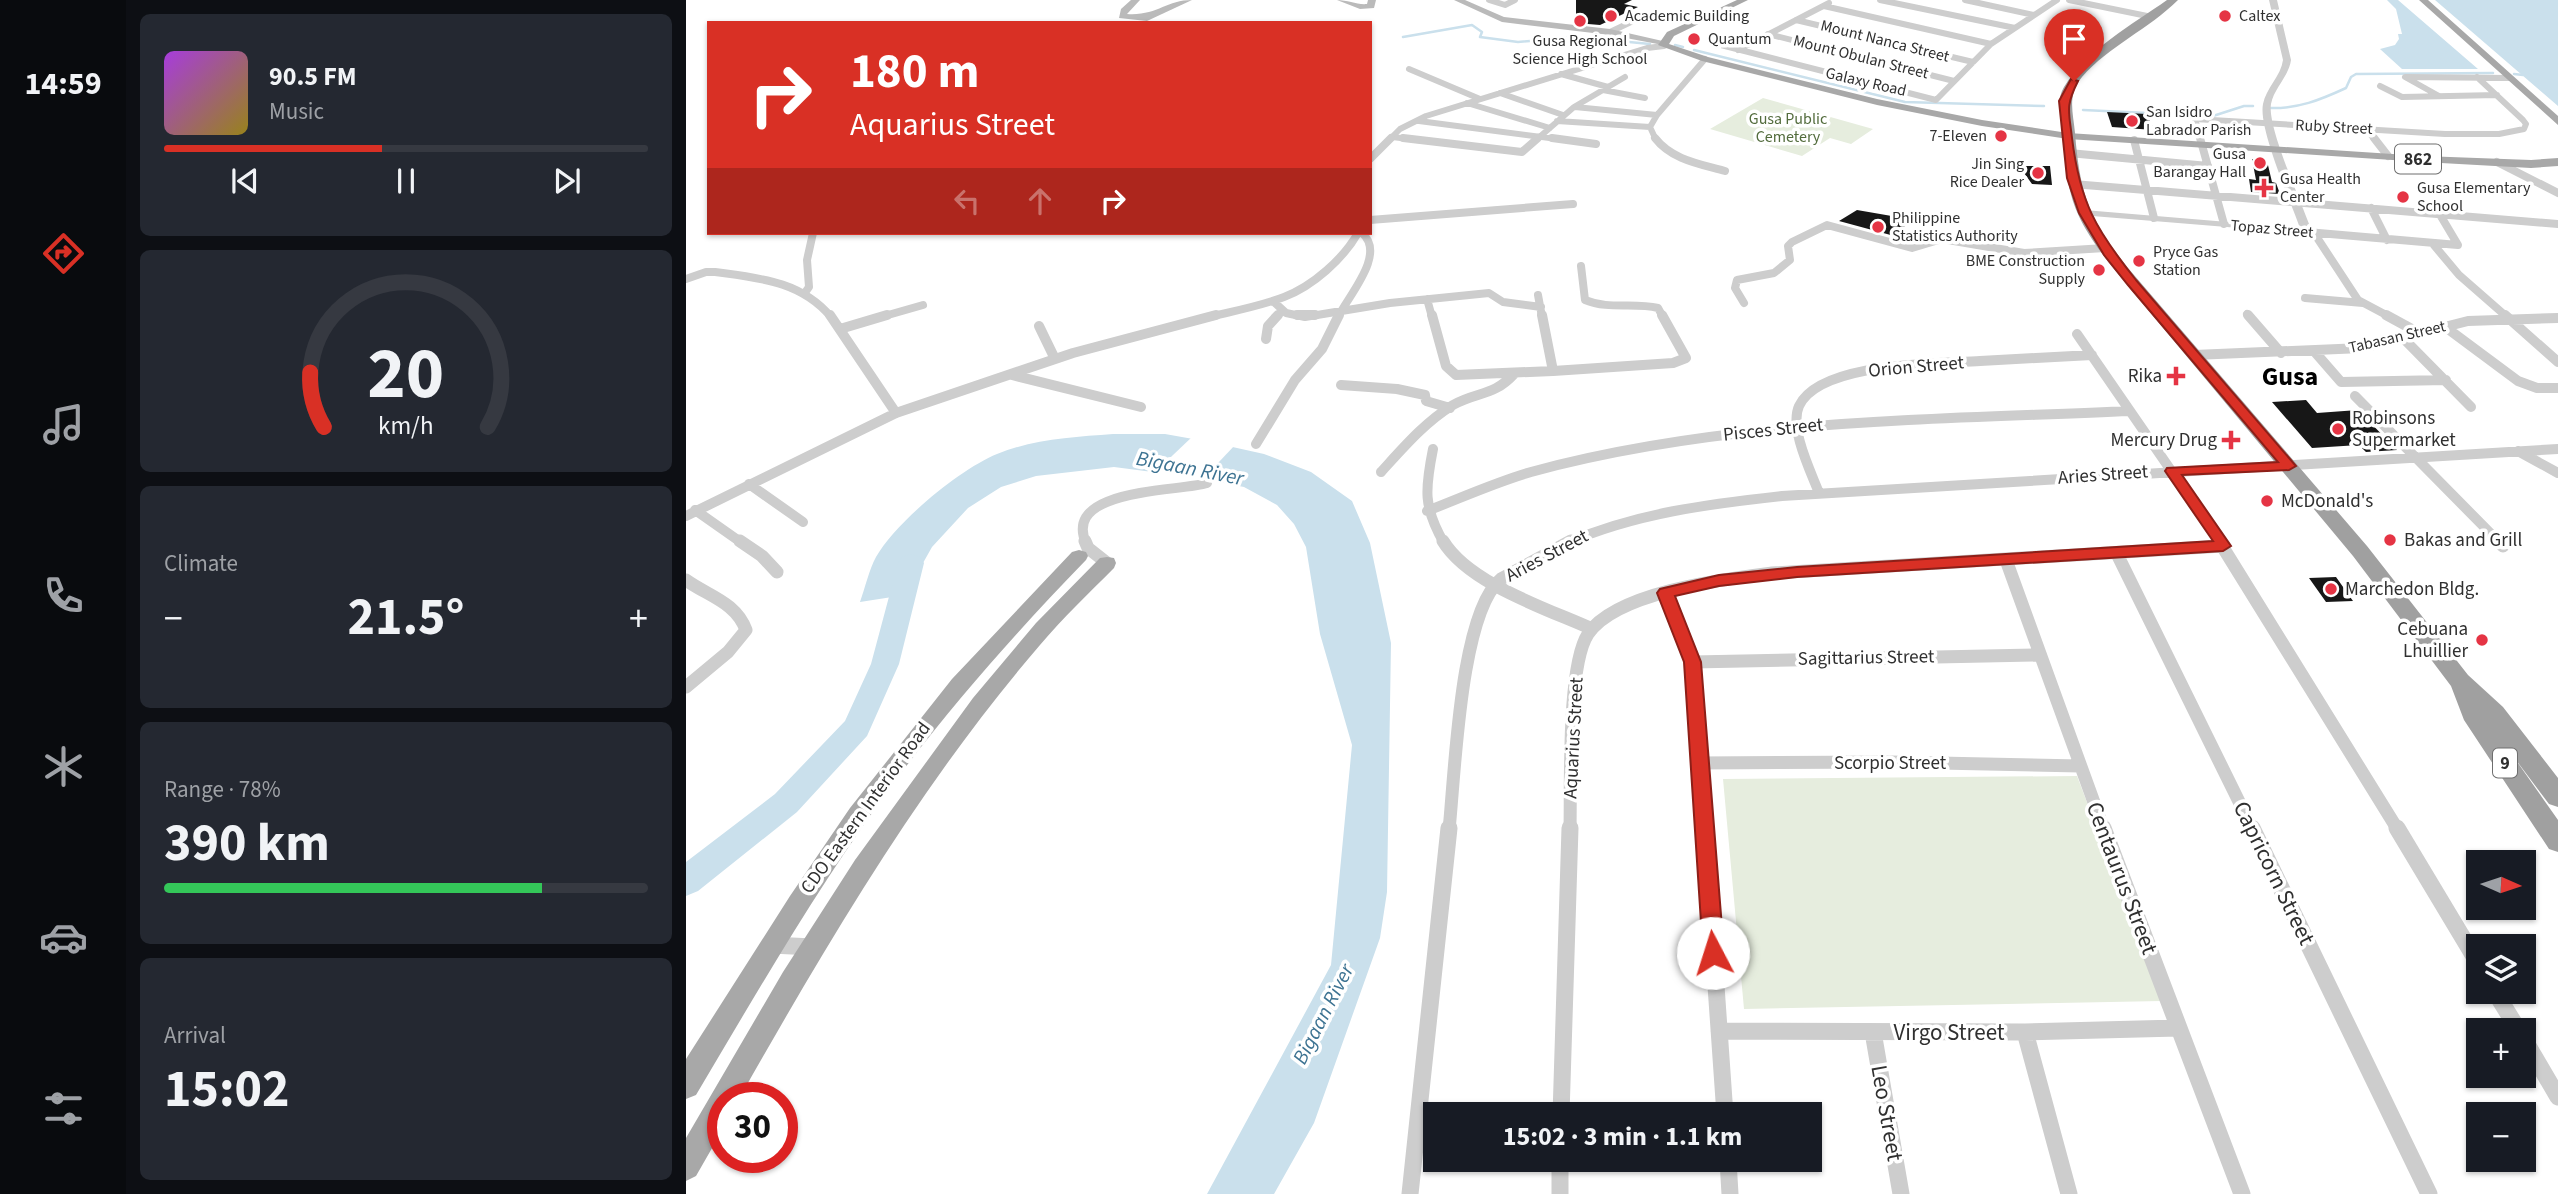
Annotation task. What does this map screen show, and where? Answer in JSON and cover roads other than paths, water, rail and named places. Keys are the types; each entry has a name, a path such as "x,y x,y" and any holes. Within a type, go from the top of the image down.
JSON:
{"highway":[{"name":"9","path":"2173,0 2098,58 2068,89 2064,101 2073,184 2084,213 2105,248 2360,551 2460,681 2495,713 2558,797"},
{"name":"9","path":"2460,681 2472,714 2558,841"}],"main road":[{"path":"1136,0 1125,9 1122,16 1147,18 1188,0"},
{"path":"1341,0 1366,7 1371,6 1372,0"},
{"path":"1458,0 1502,19 1610,32 1665,42 1755,0"},
{"path":"1665,42 1670,34 1744,0"},
{"path":"2423,0 2558,122"},
{"name":"Galaxy Road","path":"1665,42 1704,59 1890,105 1982,123 2069,145"},
{"name":"862","path":"2069,145 2134,140 2555,164"},
{"name":"CDO Eastern Interior Road","path":"686,1085 770,945 862,810 921,730 995,642 1079,556"},
{"name":"CDO Eastern Interior Road","path":"734,1082 813,947 899,813 954,736 1024,649 1107,563"},
{"name":"CDO Eastern Interior Road","path":"686,1166 707,1129"}],"street":[{"path":"1489,0 1505,5 1516,0"},
{"path":"1738,50 1835,0"},
{"path":"1880,0 2015,29"},
{"path":"1965,0 2034,15"},
{"path":"1721,45 1932,100 1938,99 1991,44 2057,0"},
{"path":"2069,0 2151,16"},
{"path":"2273,0 2287,61 2286,68 2267,103 2268,123 2297,201 2311,232 2347,287 2363,303 2419,333"},
{"path":"1824,6 1991,44"},
{"name":"Mount Nanca Street","path":"1796,20 1973,62"},
{"path":"1610,32 1632,22"},
{"name":"Mount Obulan Street","path":"1768,34 1954,81"},
{"path":"1372,157 1406,124 1416,120 1665,42"},
{"path":"1650,127 1704,59"},
{"path":"1409,69 1479,99"},
{"path":"1560,74 1645,98"},
{"path":"1392,137 1520,153 1574,107 1625,77"},
{"path":"2439,96 2405,77 2509,78"},
{"name":"Ruby Street","path":"2201,145 2196,119 2491,135 2524,129 2526,124 2477,77"},
{"path":"2380,86 2398,96 2497,95"},
{"path":"1500,93 1563,116"},
{"path":"1467,103 1550,128"},
{"path":"1574,107 1657,115"},
{"path":"1416,120 1596,144"},
{"path":"1557,121 1650,127"},
{"path":"1650,127 1656,140 1668,152 1725,171"},
{"path":"2366,129 2388,156"},
{"path":"2134,140 2154,218"},
{"path":"2069,145 2139,160 2208,166"},
{"path":"2201,145 2224,225"},
{"path":"2497,162 2558,193"},
{"path":"2073,184 2558,223"},
{"path":"1372,220 1573,204"},
{"path":"2371,208 2387,240"},
{"name":"Topaz Street","path":"2084,213 2459,245 2439,213"},
{"path":"1744,303 1735,288 1737,280 1782,270 1790,260 1788,246 1792,242 1827,225 1912,248 1942,239 2024,253 2105,248"},
{"path":"804,294 809,287 807,260 813,235"},
{"path":"691,513 896,413 1126,338 1274,302 1295,293 1323,273 1348,250 1359,235"},
{"path":"1256,444 1296,380 1322,349 1369,264 1371,245 1362,235"},
{"path":"2433,244 2459,275 2558,362"},
{"path":"1427,299 1435,333 1450,372 1464,376 1673,363 1686,358 1658,308 1599,305 1585,300 1581,266"},
{"path":"686,279 706,272 715,272 791,287 804,294 840,329 862,359 877,390 896,413"},
{"path":"1274,302 1282,311 1305,317 1489,293 1503,302 1542,307"},
{"path":"1538,295 1553,371"},
{"path":"2305,298 2363,303"},
{"path":"840,329 923,305"},
{"path":"1266,339 1268,326 1282,311"},
{"path":"2246,314 2281,353"},
{"name":"Tabasan Street","path":"2194,355 2362,348 2444,326 2508,318 2553,318"},
{"path":"2553,318 2558,327"},
{"path":"1039,326 1055,359"},
{"path":"2444,326 2518,381 2537,388 2558,388"},
{"name":"Aries Street","path":"2077,334 2223,546 2466,943"},
{"path":"2403,338 2471,407"},
{"path":"2314,351 2337,379 2348,383 2446,380"},
{"name":"Orion Street","path":"1797,426 1797,411 1808,396 1823,385 1853,373 1885,368 2092,355"},
{"path":"1381,472 1450,408 1494,393 1516,373"},
{"path":"1012,375 1141,407"},
{"path":"1341,385 1411,391 1425,395 1426,401 1450,408"},
{"path":"2355,396 2503,546"},
{"name":"Pisces Street","path":"1427,511 1527,473 1581,458 1797,426 2130,411"},
{"path":"1797,426 1819,493"},
{"path":"1433,449 1423,484 1427,511 1446,549 1459,562 1495,584 1592,629 1619,610 1665,593 1707,582 1785,573 2223,546"},
{"name":"Aries Street","path":"1410,1194 1466,662 1481,605 1495,584 1554,548 1592,531 1639,517 1713,502 1819,493 2558,449"},
{"path":"2518,451 2558,473"},
{"path":"1107,563 1088,548 1082,534 1086,516 1095,508 1107,500 1122,496 1193,489 1208,483"},
{"path":"749,484 803,522"},
{"path":"691,513 762,556 777,572"},
{"name":"Capricorn Street","path":"2117,554 2429,1194"},
{"name":"Centaurus Street","path":"2006,560 2080,766 2242,1194"},
{"path":"686,580 733,608 741,616 746,631 728,652 686,687"},
{"path":"1665,593 1693,662 1724,1102"},
{"name":"Aquarius Street","path":"1561,1102 1574,697 1578,664 1584,642 1592,629"},
{"name":"Sagittarius Street","path":"1693,662 2039,654"},
{"name":"Scorpio Street","path":"1699,763 1891,762 2080,766"},
{"path":"770,945 813,947"},
{"name":"Virgo Street","path":"1719,1031 2025,1032 2179,1028"},
{"name":"Leo Street","path":"1873,1032 1901,1194"},
{"path":"2025,1032 2069,1194"},
{"path":"2536,1059 2558,1097"},
{"path":"1560,1172 1560,1194"},
{"path":"1729,1172 1730,1194"}],"water":[{"path":"2387,0 2398,0 2478,69 2402,69 2380,49 2395,45 2399,39 2398,34 2402,34 2396,9"},
{"path":"2435,0 2558,0 2558,106"},
{"path":"1113,434 1165,434 1210,442 1264,454 1311,472 1352,501 1370,543 1391,643 1387,892 1380,938 1314,1123 1274,1194 1207,1194 1331,965 1352,745 1320,634 1306,547 1294,524 1277,505 1244,487 1199,478 1114,467 1036,476 1001,487 968,508 932,547 905,595 860,602 876,557 885,543 913,513 965,472 997,454 1025,445"}],"waterway":[{"path":"1403,37 1472,25 1482,32 1480,37 1518,42 1577,37 1650,44"},
{"path":"1675,45 1683,47"},
{"path":"1694,50 1905,102 2044,106"},
{"path":"2269,108 2309,103 2327,96 2346,88 2351,77 2356,74 2493,73"},
{"path":"2514,74 2523,75"},
{"path":"2083,110 2213,116 2244,106 2253,106"},
{"name":"Bigaan River","path":"686,881 786,803 857,728 885,664 911,563"}],"place":[{"name":"Academic Building","path":"1611,16"},
{"name":"Caltex","path":"2225,16"},
{"name":"Gusa Regional Science High School","path":"1580,21"},
{"name":"Quantum","path":"1694,39"},
{"name":"San Isidro Labrador Parish","path":"2132,121"},
{"name":"7-Eleven","path":"2001,136"},
{"name":"Gusa Barangay Hall","path":"2260,163"},
{"name":"Jin Sing Rice Dealer","path":"2038,173"},
{"name":"Gusa Health Center","path":"2264,188"},
{"name":"Gusa Elementary School","path":"2403,197"},
{"name":"Philippine Statistics Authority","path":"1878,227"},
{"name":"Pryce Gas Station","path":"2139,261"},
{"name":"BME Construction Supply","path":"2099,270"},
{"name":"Rika","path":"2176,376"},
{"name":"Robinsons Supermarket","path":"2338,429"},
{"name":"Mercury Drug","path":"2231,440"},
{"name":"McDonald's","path":"2267,501"},
{"name":"Bakas and Grill","path":"2390,540"},
{"name":"Marchedon Bldg.","path":"2331,589"},
{"name":"Cebuana Lhuillier","path":"2482,640"}],"district":[{"name":"Gusa","path":"2290,376"}],"park label":[{"name":"Gusa Public Cemetery","path":"1788,128"}]}
